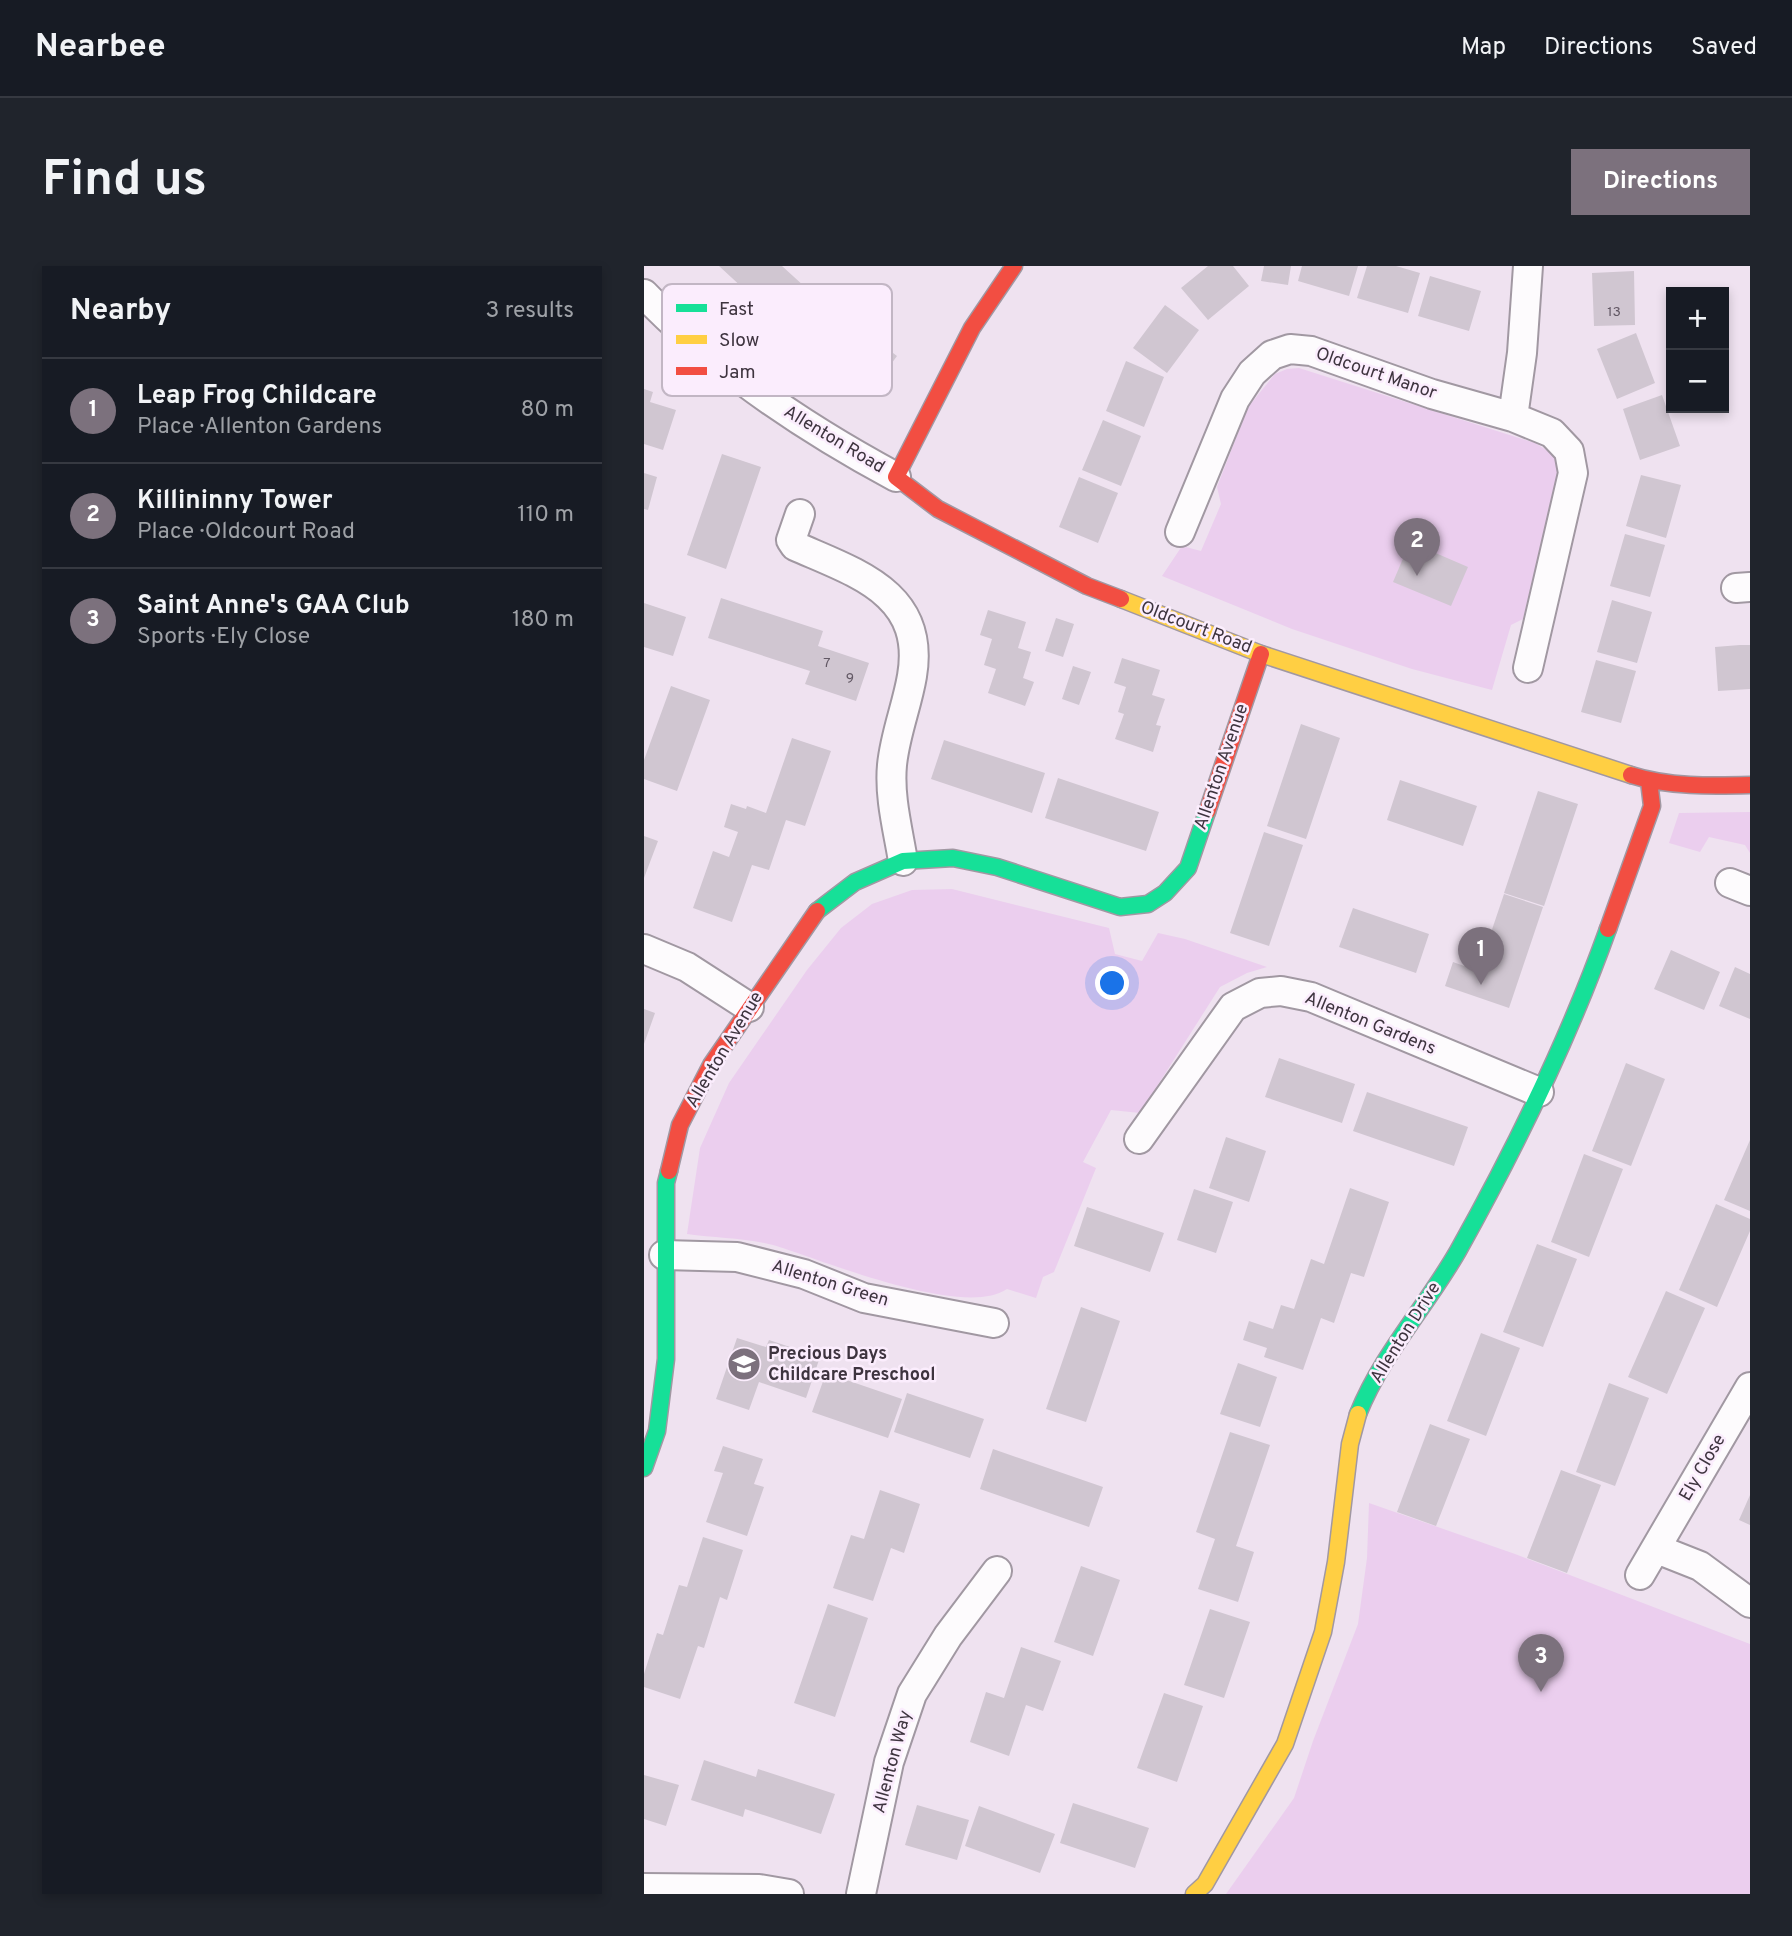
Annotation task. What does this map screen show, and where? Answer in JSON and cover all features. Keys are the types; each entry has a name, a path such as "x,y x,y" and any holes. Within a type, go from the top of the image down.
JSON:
{"street":[{"path":"896,477 972,327 1014,266"},
{"path":"1513,417 1522,353 1528,266"},
{"name":"Allenton Road","path":"644,294 662,313"},
{"name":"Oldcourt Manor","path":"1180,532 1235,400 1252,373 1272,355 1290,349 1311,351 1432,394 1513,417 1552,433 1569,451 1573,473 1528,668"},
{"name":"Allenton Road","path":"764,396 832,442 896,477"},
{"name":"Oldcourt Road","path":"896,477 938,509 1087,586 1261,653 1649,781 1750,785"},
{"path":"800,514 791,540 796,546 870,580 899,605 912,636 912,675 896,732 891,768 902,861"},
{"name":"Allenton Avenue","path":"644,1468 657,1431 666,1359 666,1183 680,1125 711,1065 814,913 855,882 902,861 953,858 997,867 1120,907 1148,904 1164,893 1188,868 1261,653"},
{"name":"Allenton Drive","path":"1194,1894 1205,1884 1285,1744 1322,1632 1336,1562 1350,1444 1359,1412 1380,1368 1456,1254 1529,1119 1590,979 1652,806 1649,781"},
{"path":"644,949 687,967 749,1007"},
{"name":"Allenton Gardens","path":"1139,1139 1234,1007 1260,993 1281,991 1311,998 1539,1093"},
{"name":"Allenton Green","path":"664,1255 737,1257 804,1274 864,1298 994,1323"},
{"name":"Ely Close","path":"1640,1575 1750,1387"},
{"path":"1657,1549 1700,1566 1750,1603"},
{"name":"Allenton Way","path":"861,1894 889,1762 912,1694 948,1636 996,1571"},
{"path":"644,1888 758,1889 789,1894"}],"shaded area":[{"path":"1299,368 1535,443 1553,454 1559,471 1523,619 1511,625 1492,690 1412,669 1292,629 1162,576 1182,546 1201,551 1221,504 1217,487 1248,407 1275,374"},
{"path":"1750,812 1750,853 1745,845 1709,837 1700,852 1669,843 1679,813"},
{"path":"952,889 1109,928 1115,954 1142,961 1158,933 1185,939 1267,967 1247,973 1220,987 1140,1113 1111,1110 1083,1162 1096,1168 1054,1272 1043,1277 1036,1298 1007,1289 986,1296 959,1297 927,1292 892,1284 773,1245 687,1234 700,1148 729,1083 807,970 841,928 872,904 912,890"},
{"path":"1369,1503 1515,1554 1750,1644 1750,1894 1226,1894 1294,1798 1358,1624 1367,1558"}],"building":[{"path":"719,266 782,266 802,284 738,284"},
{"path":"1208,266 1233,266 1249,286 1208,320 1181,288"},
{"path":"1264,266 1291,266 1288,285 1261,281"},
{"path":"1302,266 1358,266 1349,296 1298,281"},
{"path":"1367,266 1396,266 1420,273 1408,313 1357,298"},
{"path":"1634,271 1635,325 1594,326 1592,273"},
{"path":"1430,276 1481,291 1469,331 1418,316"},
{"path":"1165,305 1199,330 1167,373 1133,348"},
{"path":"1636,333 1655,383 1617,399 1597,349"},
{"path":"1126,361 1164,377 1144,427 1106,411"},
{"path":"644,389 653,392 650,402 676,410 663,450 644,444"},
{"path":"1662,395 1666,413 1668,413 1680,446 1640,460 1623,409"},
{"path":"1103,420 1141,436 1121,486 1082,470"},
{"path":"722,454 761,467 726,569 687,555"},
{"path":"644,473 657,477 648,510 644,509"},
{"path":"1641,475 1681,485 1666,538 1626,526"},
{"path":"1079,477 1118,493 1098,543 1059,527"},
{"path":"1625,534 1665,545 1650,597 1610,586"},
{"path":"1410,542 1468,567 1451,606 1393,582"},
{"path":"721,598 823,631 818,646 869,663 856,701 805,684 810,671 708,638"},
{"path":"1612,600 1652,612 1637,663 1597,652"},
{"path":"644,603 686,617 673,656 644,647"},
{"path":"988,610 1026,622 1018,648 1031,652 1023,678 1034,682 1025,706 988,693 996,669 984,665 992,639 980,635"},
{"path":"1056,618 1074,624 1063,657 1045,651"},
{"path":"1750,645 1750,689 1718,691 1715,647"},
{"path":"1122,658 1160,670 1152,695 1165,699 1156,725 1161,726 1153,752 1115,739 1124,714 1118,712 1126,687 1114,683"},
{"path":"1596,660 1636,671 1621,723 1581,712"},
{"path":"1073,666 1091,672 1079,705 1062,699"},
{"path":"671,686 710,700 677,791 644,779 644,760"},
{"path":"1301,724 1340,738 1306,839 1267,826"},
{"path":"792,738 831,751 805,826 786,820 769,870 752,865 732,922 693,908 713,851 729,857 738,832 724,827 731,804 766,813"},
{"path":"944,740 1045,773 1032,813 931,779"},
{"path":"1058,778 1159,812 1146,851 1045,818"},
{"path":"1400,780 1477,806 1463,846 1387,820"},
{"path":"1538,791 1578,804 1544,906 1504,893"},
{"path":"1264,832 1303,845 1269,946 1230,933"},
{"path":"644,836 658,841 644,878"},
{"path":"1504,894 1543,907 1509,1008 1445,986 1453,962 1478,971"},
{"path":"1353,908 1429,934 1416,973 1339,947"},
{"path":"1671,950 1720,972 1704,1010 1654,989"},
{"path":"1735,967 1750,974 1750,1019 1719,1006"},
{"path":"644,1009 655,1013 644,1044"},
{"path":"1279,1058 1355,1084 1342,1123 1265,1097"},
{"path":"1626,1063 1665,1079 1631,1166 1592,1151"},
{"path":"1367,1092 1468,1127 1454,1166 1353,1131"},
{"path":"1226,1137 1266,1151 1249,1202 1209,1188"},
{"path":"1750,1140 1750,1211 1724,1200"},
{"path":"1584,1154 1623,1169 1589,1257 1551,1242"},
{"path":"1350,1188 1389,1202 1364,1277 1351,1273 1334,1323 1321,1318 1303,1370 1264,1357 1267,1348 1243,1340 1249,1321 1273,1329 1281,1305 1294,1309 1311,1259 1324,1264"},
{"path":"1194,1189 1233,1202 1216,1253 1177,1240"},
{"path":"1716,1204 1750,1219 1750,1231 1717,1307 1679,1290"},
{"path":"1087,1207 1164,1233 1150,1272 1074,1246"},
{"path":"1537,1244 1577,1259 1543,1347 1503,1332"},
{"path":"1666,1291 1705,1308 1667,1394 1628,1377"},
{"path":"1081,1307 1120,1321 1086,1422 1046,1409"},
{"path":"1481,1333 1520,1348 1486,1436 1447,1421"},
{"path":"737,1338 766,1347 769,1340 820,1357 806,1398 759,1382 749,1410 716,1399"},
{"path":"1238,1363 1277,1377 1260,1427 1220,1414"},
{"path":"826,1373 902,1399 888,1438 812,1412"},
{"path":"1609,1383 1649,1398 1615,1486 1576,1472"},
{"path":"907,1393 984,1419 970,1458 894,1432"},
{"path":"1430,1424 1470,1439 1436,1526 1397,1512"},
{"path":"1230,1432 1270,1445 1236,1546 1254,1552 1238,1602 1198,1589 1215,1539 1196,1532"},
{"path":"723,1446 763,1459 754,1484 764,1487 747,1536 706,1522 723,1473 714,1471"},
{"path":"993,1449 1103,1487 1089,1527 980,1489"},
{"path":"1561,1470 1601,1485 1567,1573 1527,1558"},
{"path":"880,1490 920,1504 904,1553 891,1548 873,1601 833,1588 851,1535 864,1539"},
{"path":"1750,1495 1750,1525 1739,1520"},
{"path":"703,1537 743,1550 727,1600 720,1597 704,1648 698,1646 680,1699 644,1687 644,1674 657,1633 663,1635 679,1585 687,1587"},
{"path":"1081,1566 1120,1580 1093,1656 1054,1642"},
{"path":"828,1604 868,1618 835,1717 794,1703"},
{"path":"1210,1609 1250,1622 1224,1698 1184,1685"},
{"path":"1021,1647 1061,1661 1043,1711 1026,1705 1009,1756 970,1742 986,1692 1004,1698"},
{"path":"1164,1693 1203,1706 1177,1782 1137,1768"},
{"path":"704,1760 756,1777 758,1769 835,1794 821,1834 745,1809 743,1817 691,1800"},
{"path":"644,1775 679,1785 666,1826 644,1819"},
{"path":"1073,1803 1149,1828 1135,1868 1060,1843"},
{"path":"917,1805 969,1820 957,1860 905,1845"},
{"path":"979,1806 1055,1834 1040,1873 965,1846"}],"traffic: fast":[{"path":"817,911 855,882 903,861 953,858 997,867 1120,907 1148,904 1165,893 1188,868 1207,812"},
{"path":"1358,1414 1379,1371 1446,1272 1500,1173 1558,1053 1608,929"},
{"path":"644,1468 657,1431 666,1359 666,1183 669,1171"}],"traffic: slow":[{"path":"1121,599 1261,654 1631,775"},
{"path":"1194,1894 1205,1884 1285,1744 1323,1632 1336,1562 1350,1444 1358,1414"}],"traffic: jam":[{"path":"1014,266 972,328 896,477 938,509 1087,586 1121,599"},
{"path":"1207,812 1261,654"},
{"path":"1631,775 1675,784 1750,785"},
{"path":"1608,929 1652,806 1649,781"},
{"path":"669,1171 680,1125 711,1065 817,911"}],"place":[{"name":"Killininny Tower","path":"1417,576"},
{"name":"Leap Frog Childcare","path":"1481,985"},
{"name":"Precious Days Childcare Preschool","path":"744,1364"},
{"name":"Saint Anne's GAA Club","path":"1541,1692"}]}
